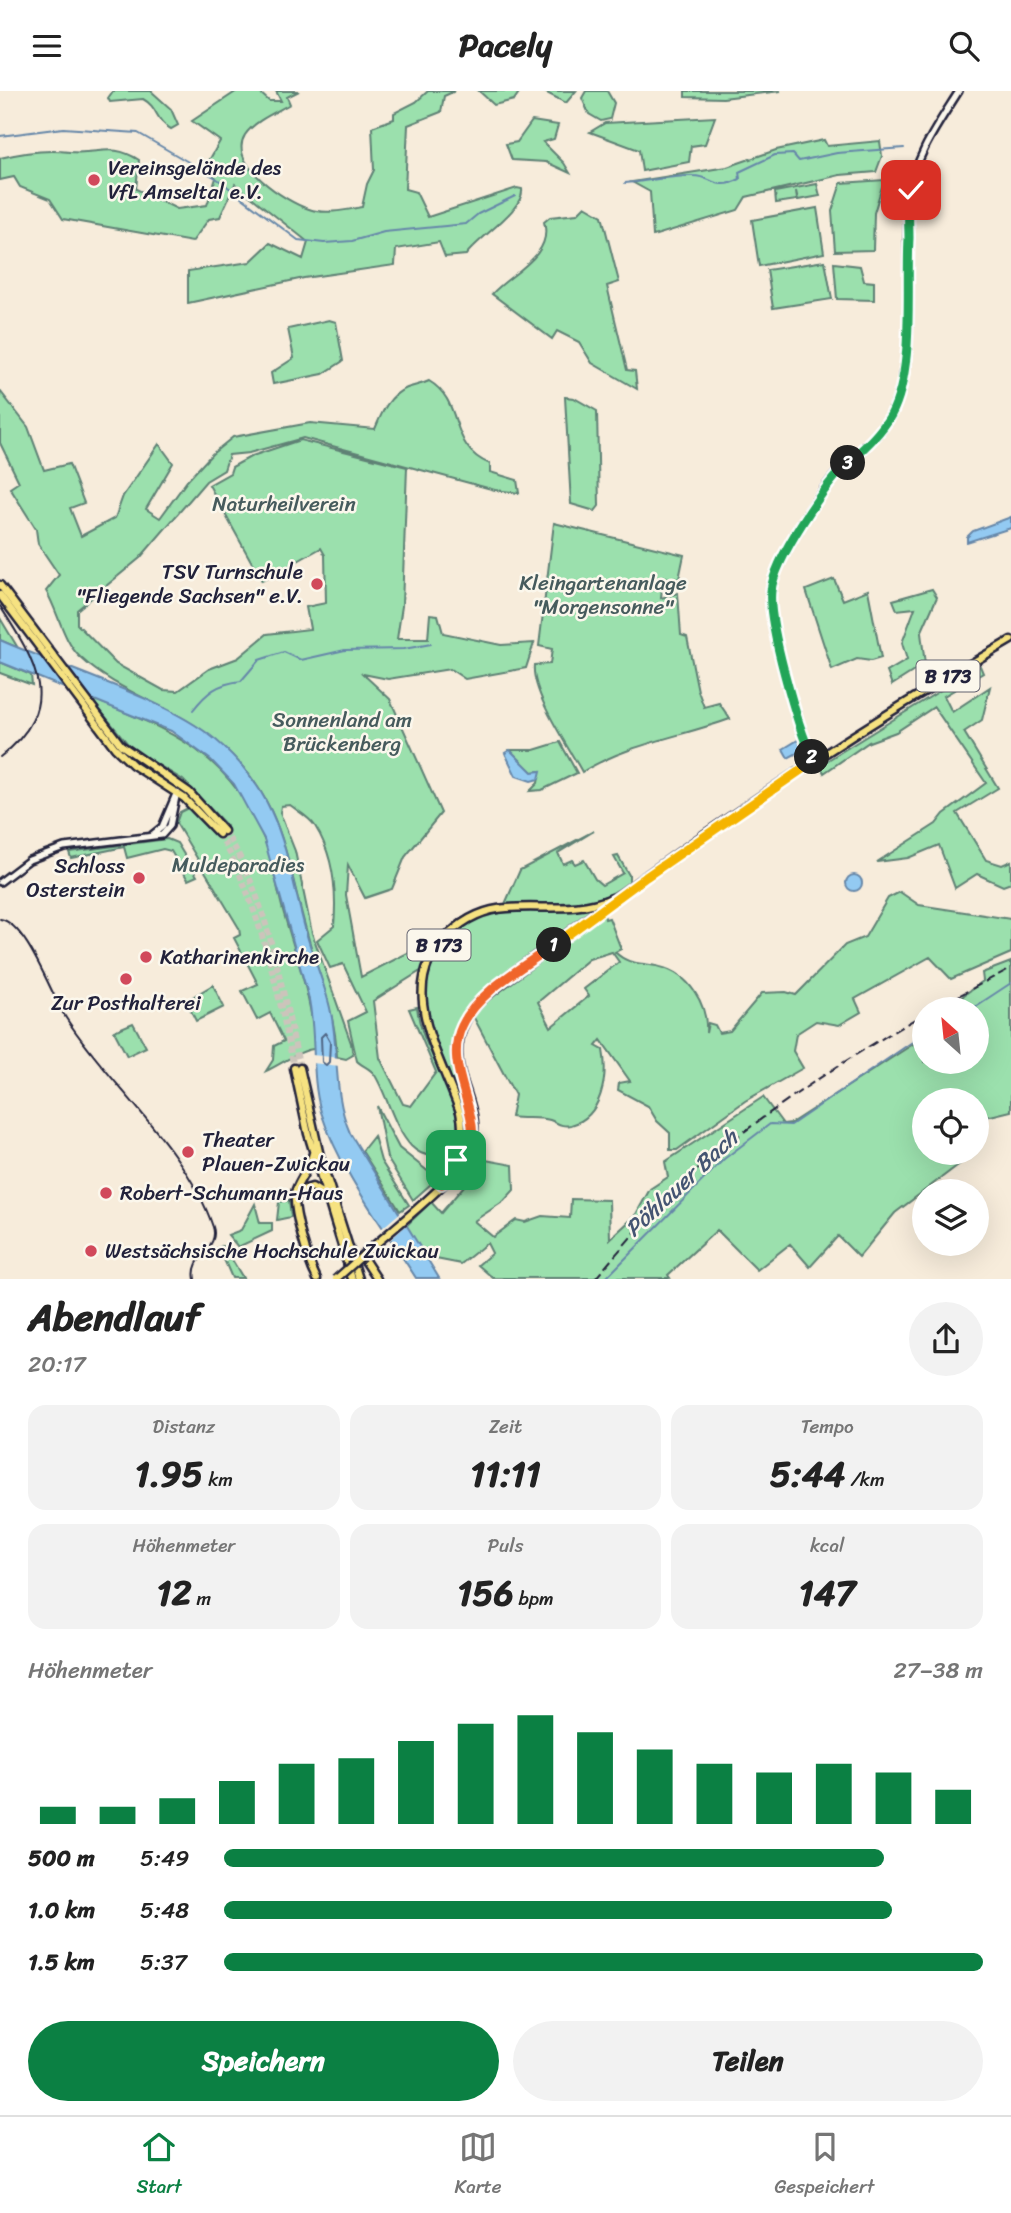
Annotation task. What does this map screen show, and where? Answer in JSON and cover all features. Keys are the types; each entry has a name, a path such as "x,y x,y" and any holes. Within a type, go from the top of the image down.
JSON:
{"main road":[{"path":"0,586 32,633 92,717 124,757 178,789 222,832 206,808 135,758 103,724 41,641 32,633 0,595"},
{"name":"B 173","path":"336,1279 459,1170 472,1144 472,1117 457,1059 461,1027 476,1004 620,894 814,761 893,708 1011,640"},
{"name":"B 173","path":"442,1184 459,1154 463,1128 460,1112 423,1014 422,991 432,956 454,929 487,911 509,907 550,910 592,906 620,894"},
{"path":"592,906 597,912"},
{"path":"352,1279 313,1151 297,1068 320,1156 359,1279"},
{"path":"313,1151 296,1198 317,1279"},
{"path":"296,1198 309,1187 326,1195"},
{"path":"362,1256 377,1279"}],"street":[{"path":"814,761 775,633 770,606 771,588 778,567 832,478 869,444 892,412 907,352 909,196 921,152 959,91"},
{"path":"0,882 29,860 61,848 149,837 166,832 174,814 178,789"},
{"path":"149,837 162,827 178,789"},
{"path":"174,814 182,806 193,805"}],"green space":[{"path":"113,91 151,91 171,109 178,125 171,129 166,126 152,106 143,99 110,102 108,98"},
{"path":"237,91 258,91 269,101 281,101 276,91 299,91 287,97 290,104 254,125 245,135 242,146 244,158 262,180 287,199 309,209 329,212 362,207 367,184 374,170 372,127 394,119 394,113 416,102 428,91 455,91 444,96 441,112 408,125 405,189 416,192 428,217 517,188 522,189 521,197 509,214 466,255 445,257 439,242 396,249 395,265 304,278 188,303 188,271 250,262 270,243 303,259 308,242 235,184 220,217 209,219 192,242 63,219 50,199 20,187 14,177 0,180 0,158 44,151 113,150 139,160 136,189 177,209 207,205 216,178 206,166 220,141 192,121"},
{"path":"479,91 520,91 514,100 494,105"},
{"path":"543,91 576,91 566,103"},
{"path":"586,91 607,91 614,103 610,119 601,121 589,114 582,98"},
{"path":"685,91 781,91 723,98 685,97"},
{"path":"715,117 705,144 691,146 689,162 642,171 639,150 590,132 605,123"},
{"path":"532,121 558,125 554,139 543,142 570,173 546,162 512,160 506,144 517,142"},
{"path":"824,140 827,146 880,141 882,156 876,172 840,175 746,197 738,210 653,236 650,192 632,182 727,167 776,150"},
{"path":"884,180 874,213 873,250 835,251 832,211 841,183"},
{"path":"817,184 820,196 798,200 796,191 797,200 776,203 775,192"},
{"path":"585,206 602,216 619,282 607,286 627,370 635,371 637,389 592,363 579,342 557,331 552,339 492,294 536,254 545,234 544,222 550,217 577,214"},
{"path":"817,208 824,253 759,266 752,220"},
{"path":"825,261 832,299 773,308 767,270"},
{"path":"834,263 860,266 864,281 874,282 874,300 837,299"},
{"path":"329,320 336,322 343,361 323,374 273,384 271,373 294,358 288,329"},
{"path":"429,381 448,400 467,447 490,464 490,472 517,480 519,493 495,490 303,438 249,453 229,455 224,470 206,481 140,558 77,610 77,624 116,664 163,690 178,691 209,669 238,658 267,634 310,629 306,607 326,603 325,555 321,548 262,581 209,485 252,456 300,440 407,467 402,606 397,639 428,639 430,614 438,615 443,633 501,645 534,643 526,668 465,679 450,669 388,679 363,674 390,699 441,813 405,857 392,889 365,898 348,865 346,895 361,977 419,947 429,950 422,970 373,1001 380,1058 403,1104 411,1106 436,1072 409,1009 417,1007 423,1034 448,1091 458,1122 458,1136 454,1147 437,1155 423,1154 411,1146 374,1074 357,1061 348,1021 366,1012 343,964 330,968 317,940 334,926 335,900 330,862 315,826 290,805 281,806 280,813 295,851 312,933 351,1043 353,1055 346,1059 337,1057 330,1010 286,853 268,805 238,761 215,740 182,718 95,670 74,650 46,591 59,575 38,544 36,529 10,488 19,482 0,443 0,391 28,427 44,470 69,464 84,503 70,508 81,536 115,518 123,496 159,444 173,463 146,509 160,518 187,481 212,454 233,437 310,423 375,429 383,410 395,395"},
{"path":"565,397 574,398 597,411 599,506 595,511 571,504"},
{"name":"Kleingartenanlage \"Morgensonne\"","path":"554,523 684,555 679,579 663,577 661,598 678,593 681,635 687,637 704,707 719,703 730,719 617,754 582,772 544,704 535,677 534,665 550,664 552,649 539,646"},
{"path":"834,579 843,600 868,590 881,658 871,661 857,659 832,670 806,590"},
{"path":"932,589 937,597 921,633 925,664 892,685 887,672 907,660 902,643 915,608 897,610 893,600"},
{"path":"0,618 18,648 0,640"},
{"path":"0,662 31,675 32,685 0,673"},
{"path":"980,666 983,673 944,696 952,712 990,687 982,720 964,732 998,788 957,813 986,860 1002,865 1011,861 1011,883 1003,886 977,874 955,888 939,845 908,858 877,862 936,824 944,814 986,783 934,707 896,732 869,742 824,773 820,765"},
{"name":"Muldeparadies","path":"90,698 147,722 196,749 235,787 252,812 268,851 304,981 315,1049 297,1054 266,1071 273,1060 274,1046 284,1041 270,1013 257,1020 242,991 258,984 234,938 240,935 239,928 176,823 180,812 188,808 206,822 226,830 227,826 183,780 132,749"},
{"path":"560,742 577,773 542,790 530,791 538,783 540,771 532,772 510,750 534,750"},
{"path":"594,831 558,853 563,864 572,860 575,864 584,860 595,879 602,885 623,873 614,857 618,856 629,875 629,882 615,892 585,902 554,905 505,904 520,870"},
{"path":"167,839 177,843 197,876 188,880 171,851 163,849 127,858 124,847 71,858 69,852"},
{"path":"900,892 919,905 1011,919 1011,953 951,979 930,957 855,999 861,1012 839,1025 816,1021 796,1034 793,1051 803,1068 745,1101 677,1150 670,1150 670,1133 657,1121 648,1106 618,1090 619,1083 630,1081 601,1040 596,1046 603,1050 603,1083 590,1114 571,1125 562,1125 546,1119 511,1117 515,1095 473,1016 486,1002 604,914 605,919 609,918 621,949 615,952 631,962 660,967 680,976 700,1001 706,1033 708,1023 715,1025 719,1033 730,1031 762,993 786,992 796,995 845,945 865,937 888,898","holes":["612,952 619,962 584,989 589,996 551,1027 538,1002 589,959"]},
{"path":"593,908 595,911 507,971 468,1010 456,1031 451,1053 454,1075 470,1130 470,1142 465,1141 463,1116 437,1045 426,997 429,973 440,949 450,936 463,926 492,913"},
{"path":"1011,962 1011,1111 989,1116 989,1088 912,1088 912,1165 958,1165 940,1179 912,1179 912,1200 895,1213 859,1257 838,1236 810,1267 790,1244 757,1270 717,1230 668,1275 670,1278 493,1278 478,1265 492,1253 487,1243 461,1264 426,1257 406,1226 431,1202 441,1213 486,1160 513,1165 514,1190 504,1201 474,1221 493,1237 516,1220 525,1222 542,1216 570,1218 571,1199 609,1200 610,1239 635,1216 650,1189 668,1177 665,1162 763,1097 783,1124 791,1123 912,1045 912,1075 989,1075 989,997 962,997 983,981 982,973"},
{"path":"213,985 224,1007 196,1021 186,1001"},
{"path":"133,1023 146,1047 127,1056 114,1031"},
{"path":"377,1106 399,1148 430,1173 435,1172 440,1176 413,1200 387,1158"},
{"path":"374,1136 381,1161 409,1205 400,1211 362,1151"},
{"path":"289,1200 291,1217 277,1220 279,1202"},
{"path":"255,1204 260,1223 272,1223 272,1231 238,1247 228,1235 241,1230"},
{"path":"222,1246 243,1278 232,1278 220,1250 207,1253"}],"water":[{"path":"1011,517 1011,528 967,542 967,537 973,531"},
{"path":"0,640 142,697 195,725 238,761 255,783 268,805 286,852 309,942 328,998 344,1118 350,1133 439,1278 416,1278 363,1198 329,1134 318,1098 308,995 264,839 234,784 211,760 171,731 0,662"},
{"path":"798,740 803,750 788,758 783,749"},
{"path":"510,750 532,772 541,771 539,779 531,781 516,776 505,753"},
{"path":"854,875 860,877 860,889 854,891 848,889 846,883 848,877"}],"pier":[{"path":"312,1055 340,1058 340,1066 312,1063"},
{"path":"402,1211 409,1223 389,1241 381,1229"}],"waterway":[{"path":"0,136 63,128 138,133 216,178 298,240 324,243 352,241 384,232 466,224 478,214 515,196"},
{"path":"625,183 693,176 724,184 740,179 739,172 775,155 793,154 799,161 837,153 904,148"},
{"path":"193,710 213,690 241,681 259,660 284,652 301,660 345,650 404,649 431,644"},
{"name":"Pöhlauer Bach","path":"989,997 1011,983"},
{"name":"Pöhlauer Bach","path":"605,1279 724,1159 770,1124 791,1125 912,1042"}],"tunnel":[{"path":"224,831 252,883 262,913 280,977 300,1068"},
{"path":"219,834 245,886 266,947 294,1068"}],"tram line":[{"path":"0,606 24,646 38,684 38,702 32,720 20,738 0,757"},
{"path":"0,919 10,923 20,933 38,961 66,1018 167,1145 201,1198 214,1234 197,1264 195,1279"}],"railway":[{"path":"956,997 1011,968"},
{"path":"595,1279 662,1203 712,1157 800,1091 912,1021"}],"place":[{"name":"Vereinsgelände des VfL Amseltal e.V.","path":"94,180"},
{"name":"TSV Turnschule \"Fliegende Sachsen\" e.V.","path":"317,584"},
{"name":"Schloss Osterstein","path":"139,878"},
{"name":"Katharinenkirche","path":"146,957"},
{"name":"Zur Posthalterei","path":"126,979"},
{"name":"Theater Plauen-Zwickau","path":"188,1152"},
{"name":"Robert-Schumann-Haus","path":"106,1193"},
{"name":"Westsächsische Hochschule Zwickau","path":"91,1251"}],"route":[{"path":"456,1160 442,1184 459,1170 472,1144 472,1117 458,1069 456,1051 461,1027 476,1004 620,894 814,761 809,752 775,633 770,606 771,588 778,567 832,478 869,444 892,412 907,352 906,300 911,190"}],"park label":[{"name":"Naturheilverein","path":"284,504"},
{"name":"Sonnenland am Brückenberg","path":"342,732"}]}
